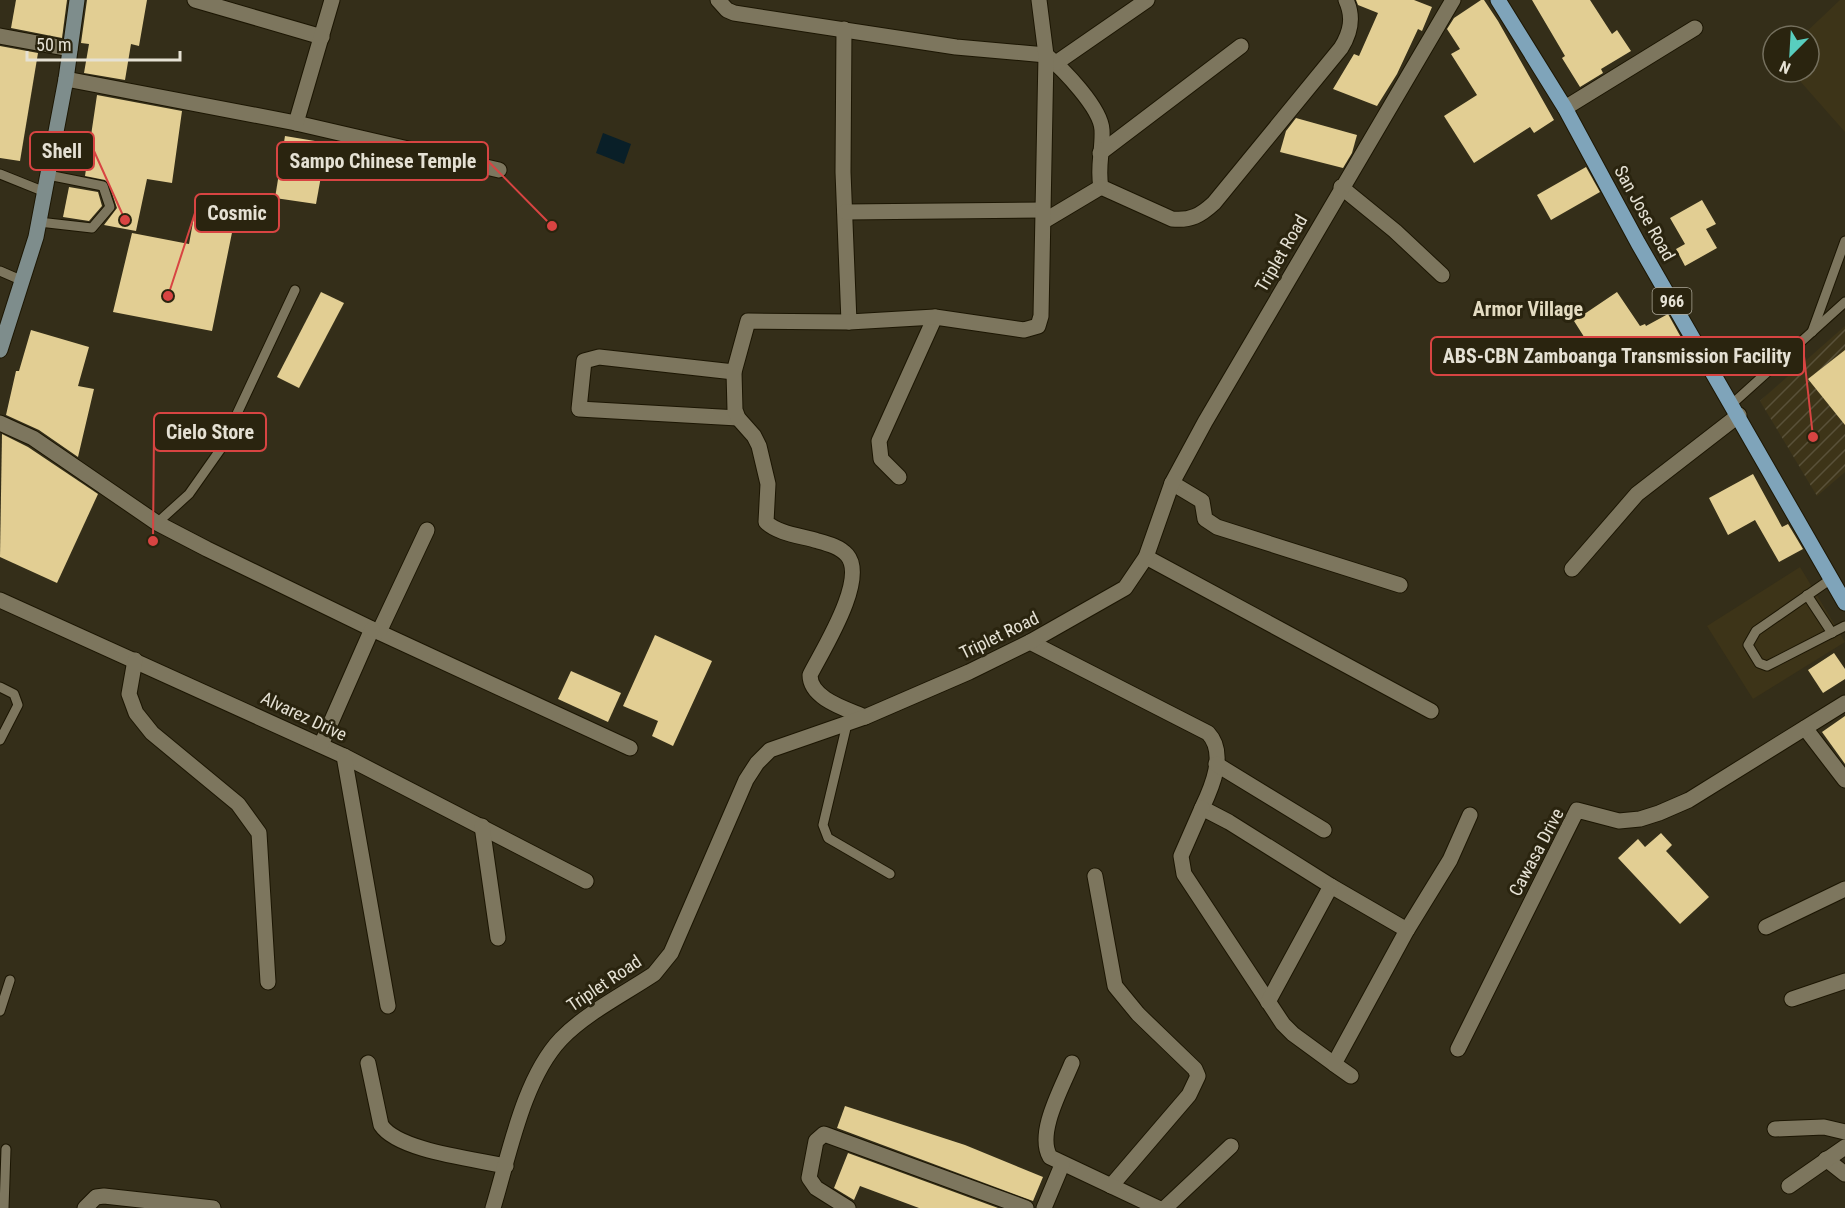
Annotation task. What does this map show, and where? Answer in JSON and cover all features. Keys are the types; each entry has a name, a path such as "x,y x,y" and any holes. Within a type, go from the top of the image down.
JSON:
{"main road":[{"path":"0,350 23,281 39,222 66,79 77,0"},
{"name":"San Jose Road","path":"1498,0 1565,108 1638,243 1838,584 1845,603"}],"street":[{"path":"195,0 322,37"},
{"path":"296,123 332,0"},
{"path":"718,0 727,10 734,13 1051,59 1147,0"},
{"path":"865,717 828,700 812,688 810,681 810,675 850,595 852,564 849,556 841,549 782,530 766,522 768,484 759,446 754,436 738,418 734,372 748,321 849,322 935,317 1024,330 1038,326 1041,316 1043,216 1051,59 1039,0"},
{"path":"1101,187 1172,219 1193,219 1204,213 1347,38 1352,18 1346,0"},
{"name":"Triplet Road","path":"493,1208 535,1078 560,1040 576,1025 654,974 671,953 729,818 756,763 770,750 865,717 1030,642 1125,588 1146,557 1172,483 1341,187 1453,0"},
{"path":"1565,108 1695,28"},
{"path":"844,29 845,212 849,322"},
{"path":"0,36 70,49"},
{"path":"1101,153 1241,46"},
{"path":"1051,59 1098,117 1102,133 1099,177 1101,187"},
{"path":"66,79 296,123 499,170"},
{"path":"845,212 1043,216 1101,187"},
{"path":"1341,187 1395,231 1442,275"},
{"path":"899,477 880,459 879,441 935,317"},
{"path":"734,372 599,357 584,361 579,409 738,418"},
{"path":"1572,569 1637,494 1736,409"},
{"path":"0,423 33,438 157,523 375,631 630,748"},
{"path":"1172,483 1202,501 1205,519 1217,527 1400,585"},
{"path":"321,745 375,631 427,530"},
{"path":"1146,557 1431,711"},
{"name":"Alvarez Drive","path":"0,600 344,756 586,881"},
{"path":"1030,642 1208,733 1215,742 1216,764 1212,787 1181,856 1184,874 1268,1002 1293,1034 1351,1076"},
{"path":"135,660 129,694 136,713 152,733 238,804 259,832 268,982"},
{"name":"Cawasa Drive","path":"1458,1049 1577,810 1618,821 1640,819 1659,813 1689,800 1845,703"},
{"path":"1805,728 1845,780"},
{"path":"344,756 388,1006"},
{"path":"1216,764 1324,830"},
{"path":"1202,808 1407,930"},
{"path":"1334,1064 1407,930 1450,860 1470,815"},
{"path":"482,826 498,938"},
{"path":"1095,876 1115,986 1138,1014 1195,1069 1198,1076 1189,1095 1149,1138 1111,1186"},
{"path":"1268,1002 1331,886"},
{"path":"1766,927 1845,889"},
{"path":"1792,999 1845,981"},
{"path":"368,1063 381,1125 386,1132 424,1148 506,1166"},
{"path":"1072,1063 1043,1142 1050,1157 1148,1206"},
{"path":"1775,1129 1824,1127 1845,1132"},
{"path":"848,1208 816,1188 809,1178 816,1141 824,1134 1026,1208"},
{"path":"1165,1208 1230,1146"},
{"path":"1789,1186 1845,1147"},
{"path":"1826,1159 1845,1174"},
{"path":"1044,1208 1062,1165"},
{"path":"85,1208 96,1197 104,1196 178,1206 213,1208"}],"lane":[{"path":"0,174 45,192"},
{"path":"39,222 92,228 110,207 103,186 48,175"},
{"path":"1811,335 1845,241"},
{"path":"0,271 23,281"},
{"path":"157,523 200,480 220,450 295,290"},
{"path":"1736,409 1845,302"},
{"path":"1838,584 1808,595 1756,631 1748,645 1751,654 1759,663 1767,666 1845,626"},
{"path":"1808,595 1832,633"},
{"path":"0,687 14,694 18,705 0,740"},
{"path":"847,724 823,825 828,838 890,874"},
{"path":"0,1011 10,980"},
{"path":"4,1208 6,1149"}],"shaded area":[{"path":"1840,0 1845,0 1845,132 1803,84 1821,84 1821,24 1815,24"},
{"path":"1845,326 1845,472 1817,496 1760,401"},
{"path":"1800,567 1845,642 1753,699 1707,626"}],"water":[{"path":"603,133 631,144 624,164 596,153"}],"building":[{"path":"16,0 67,0 62,38 11,28"},
{"path":"87,0 147,0 139,46 131,44 125,80 84,73 89,44 81,43"},
{"path":"1356,0 1414,0 1432,7 1422,31 1418,29 1397,74 1377,106 1333,89 1354,54 1359,56 1378,13 1358,5"},
{"path":"1484,0 1498,21 1554,120 1534,133 1530,127 1474,163 1444,116 1477,95 1451,54 1460,49 1447,29 1454,18"},
{"path":"1532,0 1590,0 1612,34 1617,30 1631,51 1601,69 1603,73 1580,87 1562,58 1565,56"},
{"path":"0,46 38,53 20,161 0,158"},
{"path":"97,95 182,111 172,183 147,179 136,231 104,225 117,208 109,184 105,180 85,176"},
{"path":"1296,118 1357,135 1352,153 1343,168 1280,152 1286,131"},
{"path":"285,136 327,143 316,204 275,198"},
{"path":"1586,167 1600,192 1551,220 1537,195"},
{"path":"69,187 98,192 102,206 89,221 63,217"},
{"path":"1702,200 1716,224 1706,229 1717,248 1685,266 1676,249 1685,244 1670,218"},
{"path":"196,206 236,213 212,331 113,312 132,233 189,244"},
{"path":"321,292 344,303 299,388 277,377"},
{"path":"1617,292 1640,326 1645,324 1646,326 1668,314 1683,341 1618,371 1605,343 1593,351 1574,321"},
{"path":"31,330 89,347 78,386 94,389 78,457 39,430 6,415 16,371 19,371"},
{"path":"1845,350 1845,425 1808,379"},
{"path":"2,434 28,447 98,494 57,583 0,557"},
{"path":"1753,474 1782,527 1788,524 1803,549 1779,562 1755,520 1728,535 1709,498"},
{"path":"655,635 712,661 673,746 652,736 658,721 623,706"},
{"path":"1834,653 1845,669 1845,679 1823,693 1808,670"},
{"path":"571,671 621,693 608,722 558,699"},
{"path":"1845,716 1845,764 1822,732"},
{"path":"1661,833 1672,845 1666,851 1709,897 1680,924 1618,858 1638,839 1645,847"},
{"path":"845,1106 965,1145 1043,1177 1033,1201 837,1128"},
{"path":"848,1153 998,1208 919,1208 860,1186 854,1200 834,1188"}],"place":[{"name":"Shell","path":"125,220"},
{"name":"Sampo Chinese Temple","path":"552,226"},
{"name":"Cosmic","path":"168,296"},
{"name":"ABS-CBN Zamboanga Transmission Facility","path":"1813,437"},
{"name":"Cielo Store","path":"153,541"}],"district":[{"name":"Armor Village","path":"1528,309"}]}
